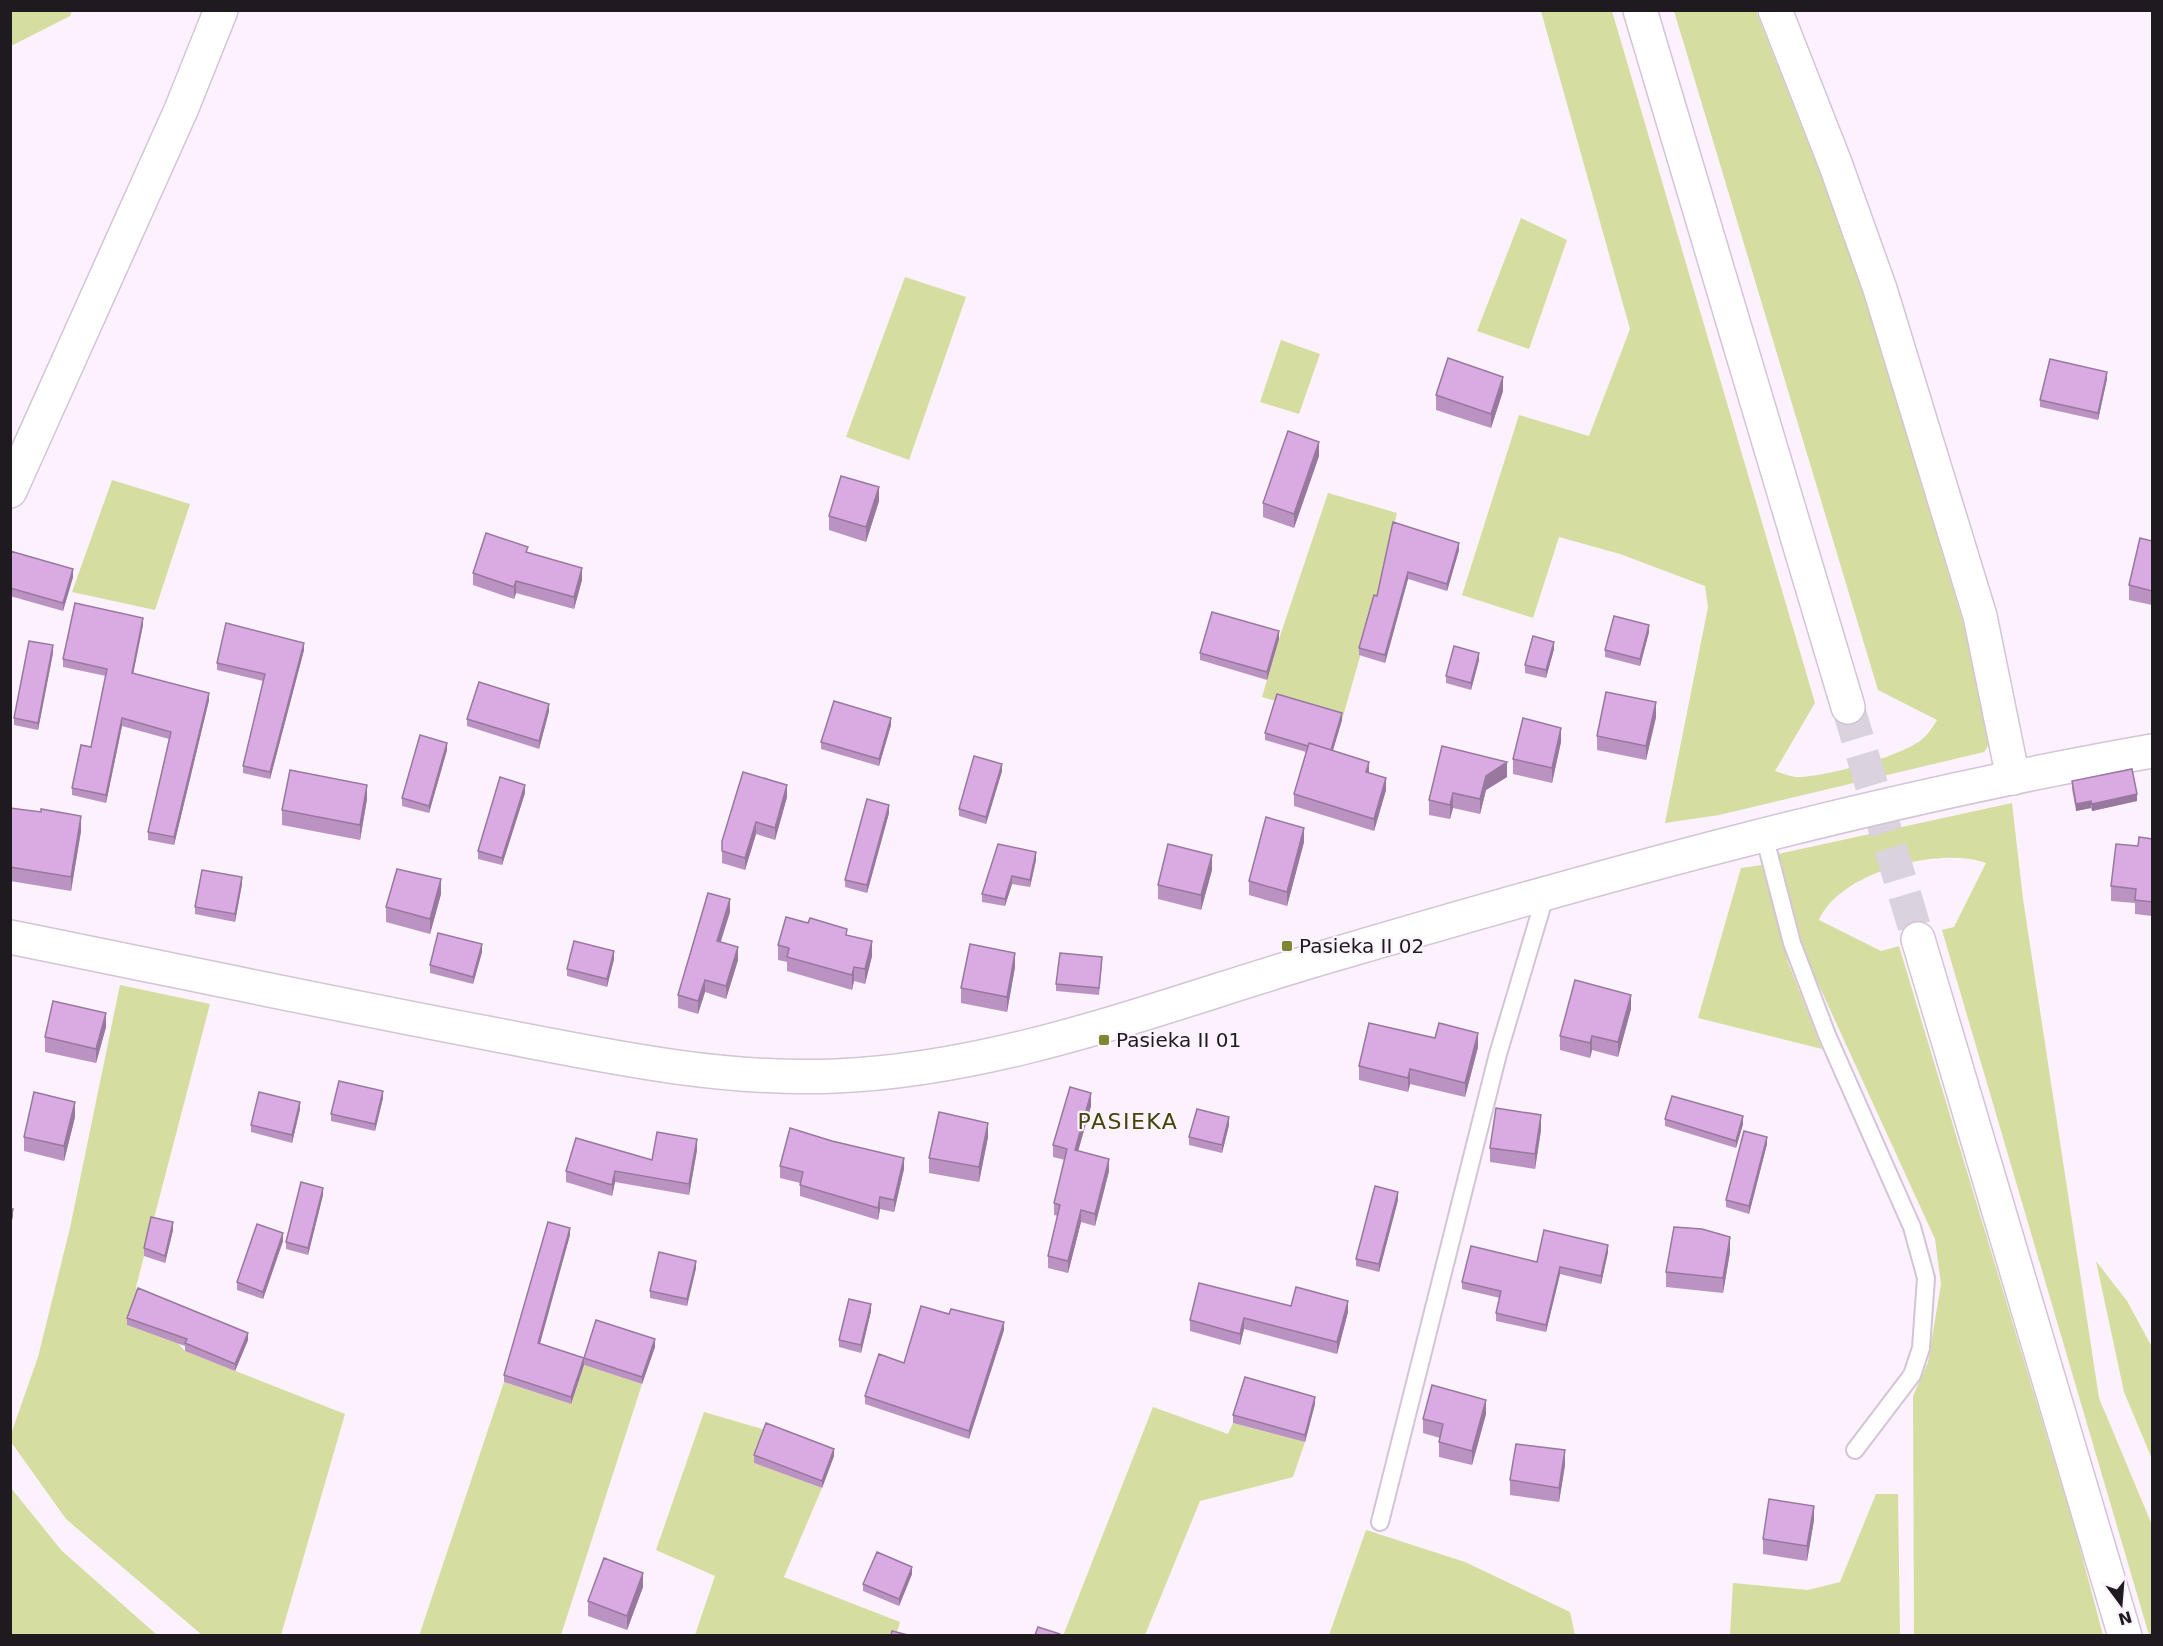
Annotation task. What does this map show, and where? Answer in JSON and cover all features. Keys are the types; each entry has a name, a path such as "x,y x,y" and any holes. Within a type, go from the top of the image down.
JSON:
{"street":[{"path":"10,491 181,110 221,10"},
{"path":"1640,10 1848,707"},
{"path":"1775,10 1847,193 1884,300 1980,616 2013,778"},
{"path":"10,937 602,1055 733,1074 812,1077 919,1068 1041,1042 1250,978 1546,893 1764,835 2013,778 2152,751"},
{"path":"1918,939 2125,1635"}],"lane":[{"path":"1764,835 1791,943 1827,1035 1912,1227 1926,1278 1921,1348 1911,1374 1855,1450"},
{"path":"1380,1522 1498,1054 1546,893"}],"green space":[{"path":"11,10 72,11 70,16 11,46"},
{"path":"1541,11 1612,11 1815,703 1775,771 1795,777 1810,776 1875,761 1919,742 1928,734 1937,720 1878,690 1674,11 1756,11 1853,257 1978,672 1990,743 1984,752 1719,815 1665,823 1708,607 1705,586 1620,554 1559,537 1533,618 1462,595 1519,415 1589,436 1630,329"},
{"path":"1521,218 1567,240 1529,349 1477,331"},
{"path":"905,277 966,297 909,460 846,437"},
{"path":"1281,340 1320,354 1299,414 1260,402"},
{"path":"112,480 190,504 155,610 72,592"},
{"path":"1328,493 1397,513 1384,572 1342,720 1262,697"},
{"path":"2012,803 2023,899 2099,1398 2152,1525 2152,1635 2149,1635 1942,930 1954,927 1986,863 1943,858 1893,867 1869,876 1847,888 1830,903 1819,920 1881,951 1899,946 2076,1533 2103,1635 1914,1635 1913,1396 1928,1362 1941,1284 1935,1239 1806,957 1778,854"},
{"path":"1762,865 1788,962 1822,1049 1698,1018 1741,868"},
{"path":"120,985 210,1004 136,1287 138,1294 127,1325 178,1343 185,1351 345,1414 281,1635 202,1635 66,1519 11,1442 11,1434 38,1357 70,1228"},
{"path":"2096,1261 2127,1301 2152,1347 2152,1459 2124,1392"},
{"path":"584,1365 642,1384 561,1635 419,1636 504,1382 571,1404"},
{"path":"1153,1407 1228,1434 1233,1423 1305,1442 1293,1477 1200,1501 1145,1635 1063,1636"},
{"path":"704,1412 766,1430 754,1463 822,1488 784,1577 900,1622 896,1635 695,1635 715,1576 656,1550"},
{"path":"11,1488 62,1551 157,1635 11,1635"},
{"path":"1876,1494 1898,1494 1900,1635 1730,1635 1733,1583 1808,1590 1840,1582"},
{"path":"1366,1530 1465,1562 1570,1612 1575,1635 1329,1635"}],"building":[{"path":"1448,358 1503,377 1491,414 1436,395"},
{"path":"2050,359 2107,372 2098,413 2040,400"},
{"path":"1288,431 1319,442 1294,514 1263,503"},
{"path":"841,476 879,487 866,527 829,516"},
{"path":"1393,522 1459,543 1447,584 1408,572 1385,655 1359,648 1374,595 1377,596"},
{"path":"486,533 528,547 526,552 582,568 574,597 516,581 514,587 473,573"},
{"path":"2140,538 2152,541 2152,591 2129,585"},
{"path":"10,551 73,569 63,603 10,588"},
{"path":"75,603 143,618 132,673 209,693 174,837 148,832 171,732 122,718 106,795 72,788 81,745 91,747 107,669 63,659"},
{"path":"1212,612 1279,631 1267,672 1200,653"},
{"path":"1614,616 1649,625 1640,659 1605,650"},
{"path":"226,623 304,643 270,772 243,766 265,674 217,663"},
{"path":"1533,636 1554,642 1546,670 1525,665"},
{"path":"29,641 53,645 38,723 14,718"},
{"path":"1454,646 1479,653 1471,683 1446,676"},
{"path":"479,682 549,704 539,741 467,719"},
{"path":"1606,692 1656,702 1646,746 1597,736"},
{"path":"1277,694 1342,713 1331,750 1309,743 1308,746 1265,733"},
{"path":"834,701 891,718 879,759 821,742"},
{"path":"1523,718 1561,728 1552,768 1513,759"},
{"path":"420,735 447,743 429,806 402,798"},
{"path":"1309,743 1369,762 1366,772 1386,778 1374,819 1294,794"},
{"path":"1442,746 1507,762 1486,776 1480,799 1453,793 1450,805 1429,800"},
{"path":"974,756 1002,764 986,817 959,809"},
{"path":"2132,769 2137,794 2092,804 2091,801 2076,804 2072,781"},
{"path":"290,770 367,785 360,825 282,810"},
{"path":"743,772 787,785 775,828 756,822 745,858 722,851 722,841"},
{"path":"500,777 525,785 502,858 478,851"},
{"path":"867,799 889,805 867,885 845,880"},
{"path":"10,808 41,812 41,809 81,816 71,877 10,867"},
{"path":"1266,817 1304,828 1287,892 1249,881"},
{"path":"2139,837 2152,839 2152,902 2135,900 2136,889 2111,886 2116,844 2138,846"},
{"path":"998,844 1036,852 1030,880 1012,876 1005,899 982,894"},
{"path":"1168,844 1212,855 1201,895 1158,885"},
{"path":"397,869 441,879 430,919 386,907"},
{"path":"202,870 242,877 235,914 195,907"},
{"path":"708,893 730,899 717,941 738,947 726,986 705,980 698,1001 678,995"},
{"path":"786,917 808,923 810,918 847,929 846,935 872,941 865,969 854,967 852,975 787,957 789,948 778,945"},
{"path":"438,933 482,944 473,977 430,965"},
{"path":"574,941 614,951 607,979 567,969"},
{"path":"970,944 1015,953 1007,997 961,988"},
{"path":"1060,953 1102,957 1099,988 1056,984"},
{"path":"1575,980 1631,995 1618,1042 1592,1036 1590,1043 1560,1036"},
{"path":"53,1001 106,1013 96,1049 45,1037"},
{"path":"1369,1023 1435,1038 1439,1023 1478,1033 1465,1083 1410,1069 1408,1078 1359,1066"},
{"path":"339,1081 383,1091 375,1124 331,1114"},
{"path":"1070,1087 1091,1093 1075,1150 1109,1159 1095,1214 1081,1210 1068,1261 1048,1256 1060,1205 1054,1203 1067,1149 1053,1145"},
{"path":"34,1092 75,1102 64,1146 24,1137"},
{"path":"259,1092 300,1102 292,1135 251,1125"},
{"path":"1672,1096 1743,1116 1736,1141 1665,1119"},
{"path":"1496,1108 1541,1115 1535,1154 1490,1148"},
{"path":"1197,1109 1229,1117 1222,1145 1189,1137"},
{"path":"939,1112 988,1123 979,1167 929,1158"},
{"path":"790,1128 832,1141 904,1158 894,1200 880,1197 878,1208 800,1185 803,1172 780,1166"},
{"path":"1744,1131 1767,1137 1749,1206 1726,1200"},
{"path":"657,1132 697,1139 689,1184 615,1171 612,1185 566,1171 576,1138 652,1160"},
{"path":"301,1182 323,1188 308,1248 286,1242"},
{"path":"1375,1186 1398,1192 1379,1264 1356,1259"},
{"path":"151,1217 173,1222 165,1256 144,1248"},
{"path":"548,1222 570,1228 538,1343 584,1358 571,1397 504,1375"},
{"path":"257,1224 283,1233 263,1292 237,1282"},
{"path":"1674,1227 1702,1229 1730,1237 1723,1278 1666,1272"},
{"path":"1544,1230 1608,1245 1601,1276 1560,1267 1546,1325 1496,1313 1501,1291 1462,1282 1471,1246 1537,1262"},
{"path":"659,1252 696,1261 687,1299 650,1291"},
{"path":"1199,1283 1291,1306 1296,1287 1348,1301 1337,1342 1244,1318 1240,1334 1190,1320"},
{"path":"138,1288 248,1333 235,1364 185,1343 187,1339 127,1318"},
{"path":"849,1299 871,1304 861,1345 839,1340"},
{"path":"921,1306 949,1314 951,1309 1004,1322 969,1431 865,1396 879,1354 904,1363"},
{"path":"596,1320 655,1339 642,1377 584,1358"},
{"path":"1245,1377 1315,1397 1305,1435 1233,1415"},
{"path":"1432,1385 1486,1400 1472,1451 1439,1442 1443,1424 1423,1419"},
{"path":"766,1423 834,1449 822,1481 754,1455"},
{"path":"1516,1444 1565,1450 1559,1488 1510,1480"},
{"path":"1769,1499 1814,1506 1807,1546 1763,1539"},
{"path":"877,1552 912,1567 899,1599 863,1584"},
{"path":"604,1558 643,1573 627,1616 588,1601"},
{"path":"1038,1627 1060,1634 1060,1635 1035,1635"},
{"path":"892,1631 908,1635 891,1635"}],"tunnel":[{"path":"1848,707 1918,939"}],"place":[{"name":"Pasieka II 02","path":"1287,946"},
{"name":"Pasieka II 01","path":"1104,1040"}],"district":[{"name":"PASIEKA","path":"1128,1121"}]}
